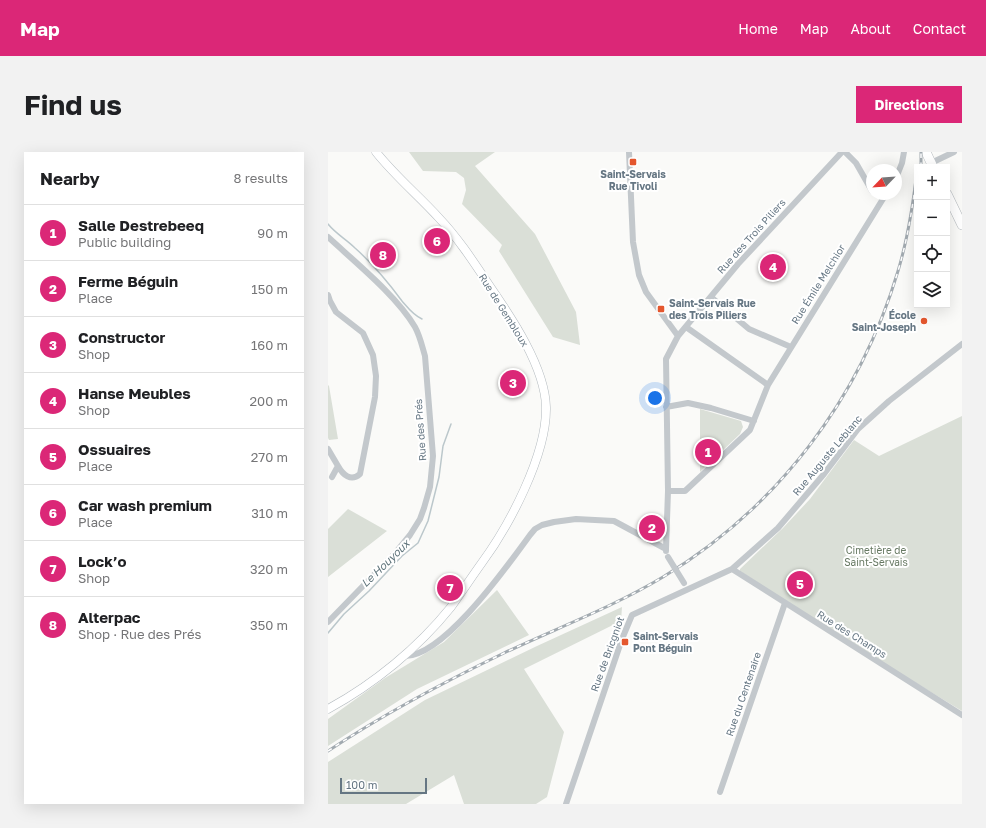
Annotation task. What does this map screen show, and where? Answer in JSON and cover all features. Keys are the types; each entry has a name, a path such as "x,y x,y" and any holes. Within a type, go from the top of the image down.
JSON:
{"main road":[{"name":"Rue de Gembloux","path":"328,709 372,682 404,656 427,634 450,607 490,552 514,510 537,458 544,429 546,408 544,393 537,370 529,351 507,311 455,236 388,168 376,152"},
{"path":"926,152 932,164"},
{"path":"950,200 962,225"}],"street":[{"path":"629,152 633,242 639,275 646,292 678,336"},
{"name":"Rue des Trois Piliers","path":"686,586 668,557 666,549 668,491 666,359 678,336 738,264 842,152"},
{"path":"845,152 856,163 866,180"},
{"path":"902,164 904,152"},
{"path":"934,164 954,152"},
{"name":"Rue Émile Melchior","path":"668,491 685,491 750,430 768,385 882,202"},
{"name":"Rue des Prés","path":"328,237 383,289 403,311 421,341 425,356 433,456 430,487 426,501 420,519 410,535 397,551 328,622"},
{"path":"328,295 336,312 363,333 373,355 376,376 375,398 360,474 356,477 348,477 343,474 328,449"},
{"path":"711,297 749,329 791,347"},
{"path":"686,327 768,385"},
{"name":"Rue Auguste Leblanc","path":"732,569 778,528 824,474 858,429 889,401 962,344"},
{"path":"666,406 688,403 754,420"},
{"path":"332,477 338,466"},
{"path":"404,656 412,655 425,650 454,628 498,579 535,529 542,525 576,519 614,521 666,549"},
{"name":"Rue de Bricgniot","path":"566,804 632,615 686,586 732,569"},
{"name":"Rue des Champs","path":"732,569 962,715"},
{"name":"Rue du Centenaire","path":"720,792 785,603"}],"green space":[{"path":"409,152 495,152 475,166 535,234 576,312 580,345 553,337 499,251 502,245 462,204 466,190 464,178 456,172 423,171"},
{"path":"328,385 338,439 329,440 328,438"},
{"path":"700,409 741,421 743,427 740,434 700,472"},
{"name":"Cimetière de Saint-Servais","path":"962,416 962,711 834,633 740,571 740,569 783,528 810,499 854,440 879,456"},
{"path":"348,509 387,531 328,577 328,529"},
{"path":"497,590 529,635 417,689 328,746 328,719 385,678 444,642"},
{"path":"622,607 621,621 524,669 564,732 547,797 536,804 464,804 454,775 406,804 328,804 328,762 425,700"}],"waterway":[{"name":"Le Houyoux","path":"328,224 368,260 409,309 422,319"},
{"name":"Le Houyoux","path":"328,633 344,614 369,591 402,556 418,543 428,521 439,477 443,446 451,424"}],"railway":[{"path":"921,152 921,164"},
{"path":"328,751 392,711 459,675 504,653 605,608 644,588 704,549 742,518 777,484 809,446 837,406 861,363 882,318 898,271 905,246 914,196"}],"place":[{"name":"Saint-Servais Rue Tivoli","path":"633,162"},
{"name":"Car wash premium","path":"437,241"},
{"name":"Alterpac","path":"383,255"},
{"name":"Hanse Meubles","path":"773,267"},
{"name":"Saint-Servais Rue des Trois Piliers","path":"661,309"},
{"name":"École Saint-Joseph","path":"924,321"},
{"name":"Constructor","path":"513,383"},
{"name":"Salle Destrebeeq","path":"708,452"},
{"name":"Ferme Béguin","path":"652,528"},
{"name":"Ossuaires","path":"800,584"},
{"name":"Lock’o","path":"450,588"},
{"name":"Saint-Servais Pont Béguin","path":"625,642"}]}
